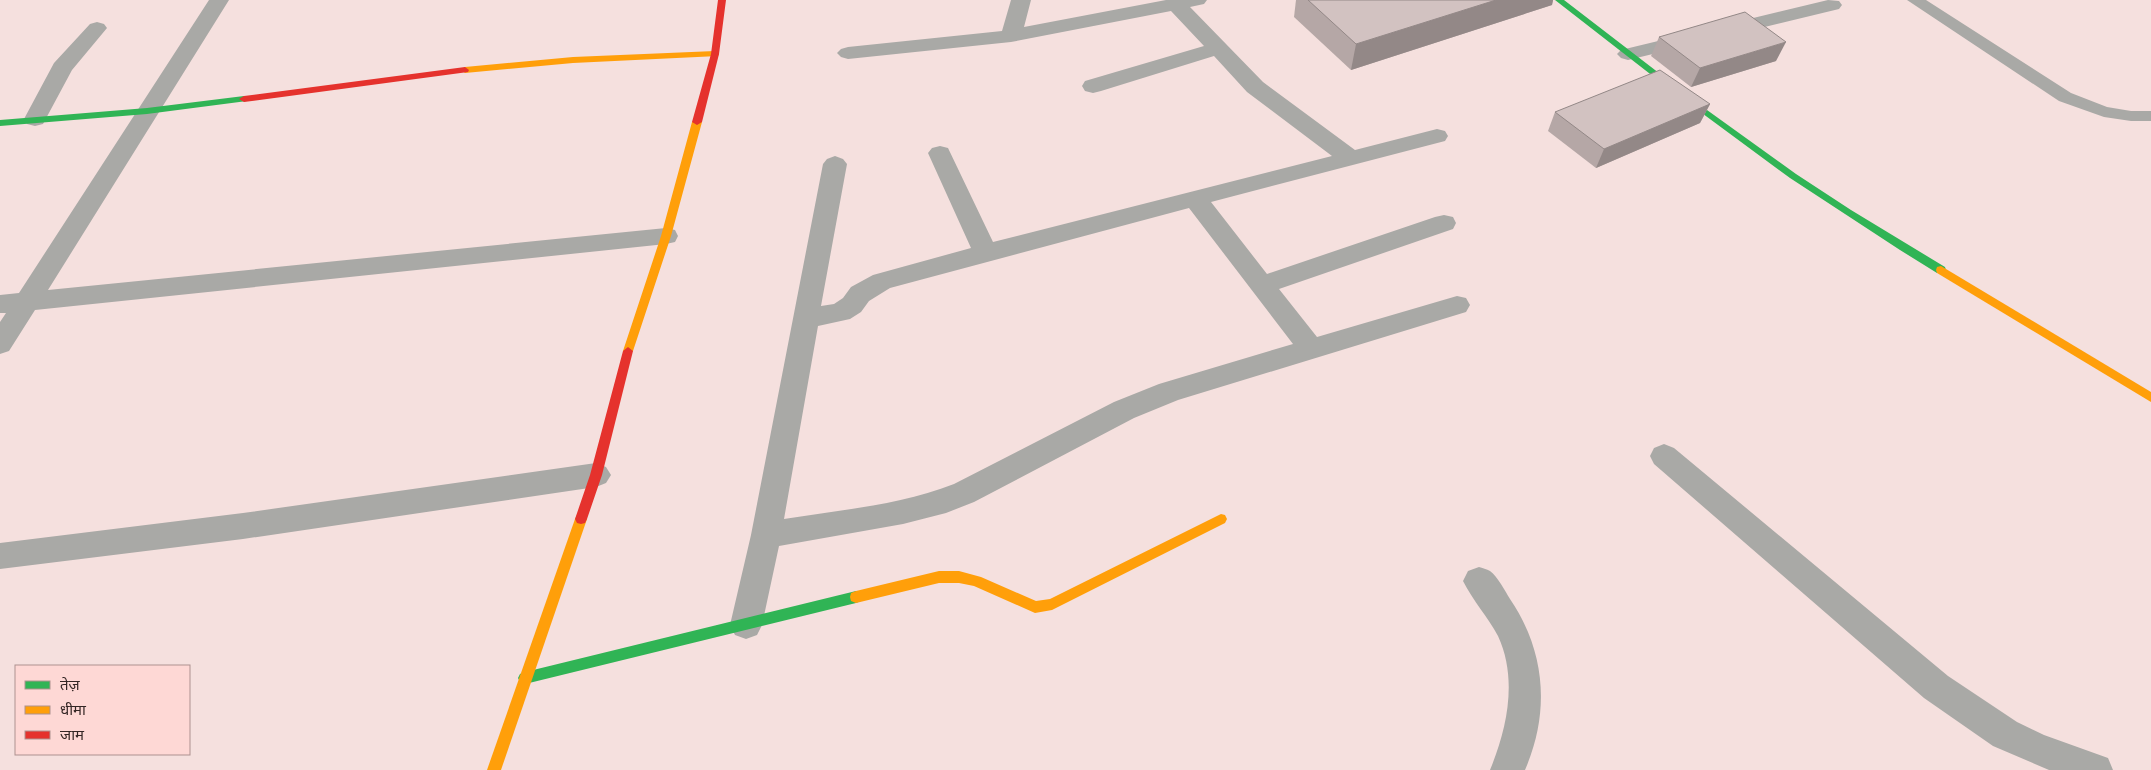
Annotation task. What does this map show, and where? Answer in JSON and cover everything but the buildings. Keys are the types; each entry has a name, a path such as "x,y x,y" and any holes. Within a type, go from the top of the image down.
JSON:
{"street":[{"path":"0,344 219,0"},
{"path":"494,770 596,475 632,337 666,236 715,54 722,0"},
{"path":"1011,36 1021,0"},
{"path":"1559,0 1628,54 1801,181 1877,231 2151,398"},
{"path":"848,53 1011,36 1187,3 1219,48 1255,86 1352,159"},
{"path":"1628,54 1832,5"},
{"path":"35,119 62,68 97,28"},
{"path":"1092,86 1219,48"},
{"path":"0,122 147,111 498,66 574,60 715,54"},
{"path":"806,318 840,312 852,305 870,286 882,281 1437,136"},
{"path":"940,153 986,253"},
{"path":"746,625 766,535 835,164"},
{"path":"1196,200 1311,348"},
{"path":"1262,285 1444,223"},
{"path":"0,304 666,236"},
{"path":"766,535 903,512 935,504 981,485 1124,410 1169,392 1457,305"},
{"path":"1664,456 1936,687 2005,734 2037,750 2096,770"},
{"path":"0,556 243,526 596,475"},
{"path":"525,678 939,577 959,577 976,581 1035,607 1052,604 1221,519"},
{"path":"1479,580 1502,614 1518,646 1525,677 1524,724 1508,770"}],"lane":[{"path":"1915,0 2065,97 2104,112 2131,116 2151,116"}],"traffic: fast":[{"path":"1559,0 1763,155 1848,213 1941,270"},
{"path":"0,123 147,111 244,99"},
{"path":"525,678 856,597"}],"traffic: slow":[{"path":"465,70 573,60 715,54"},
{"path":"628,351 666,236 697,122"},
{"path":"1941,270 2151,398"},
{"path":"494,770 581,519"},
{"path":"856,597 939,577 959,577 976,581 1035,607 1052,604 1221,519"}],"traffic: jam":[{"path":"697,122 715,54 722,0"},
{"path":"244,99 465,70"},
{"path":"581,519 596,475 628,351"}]}
